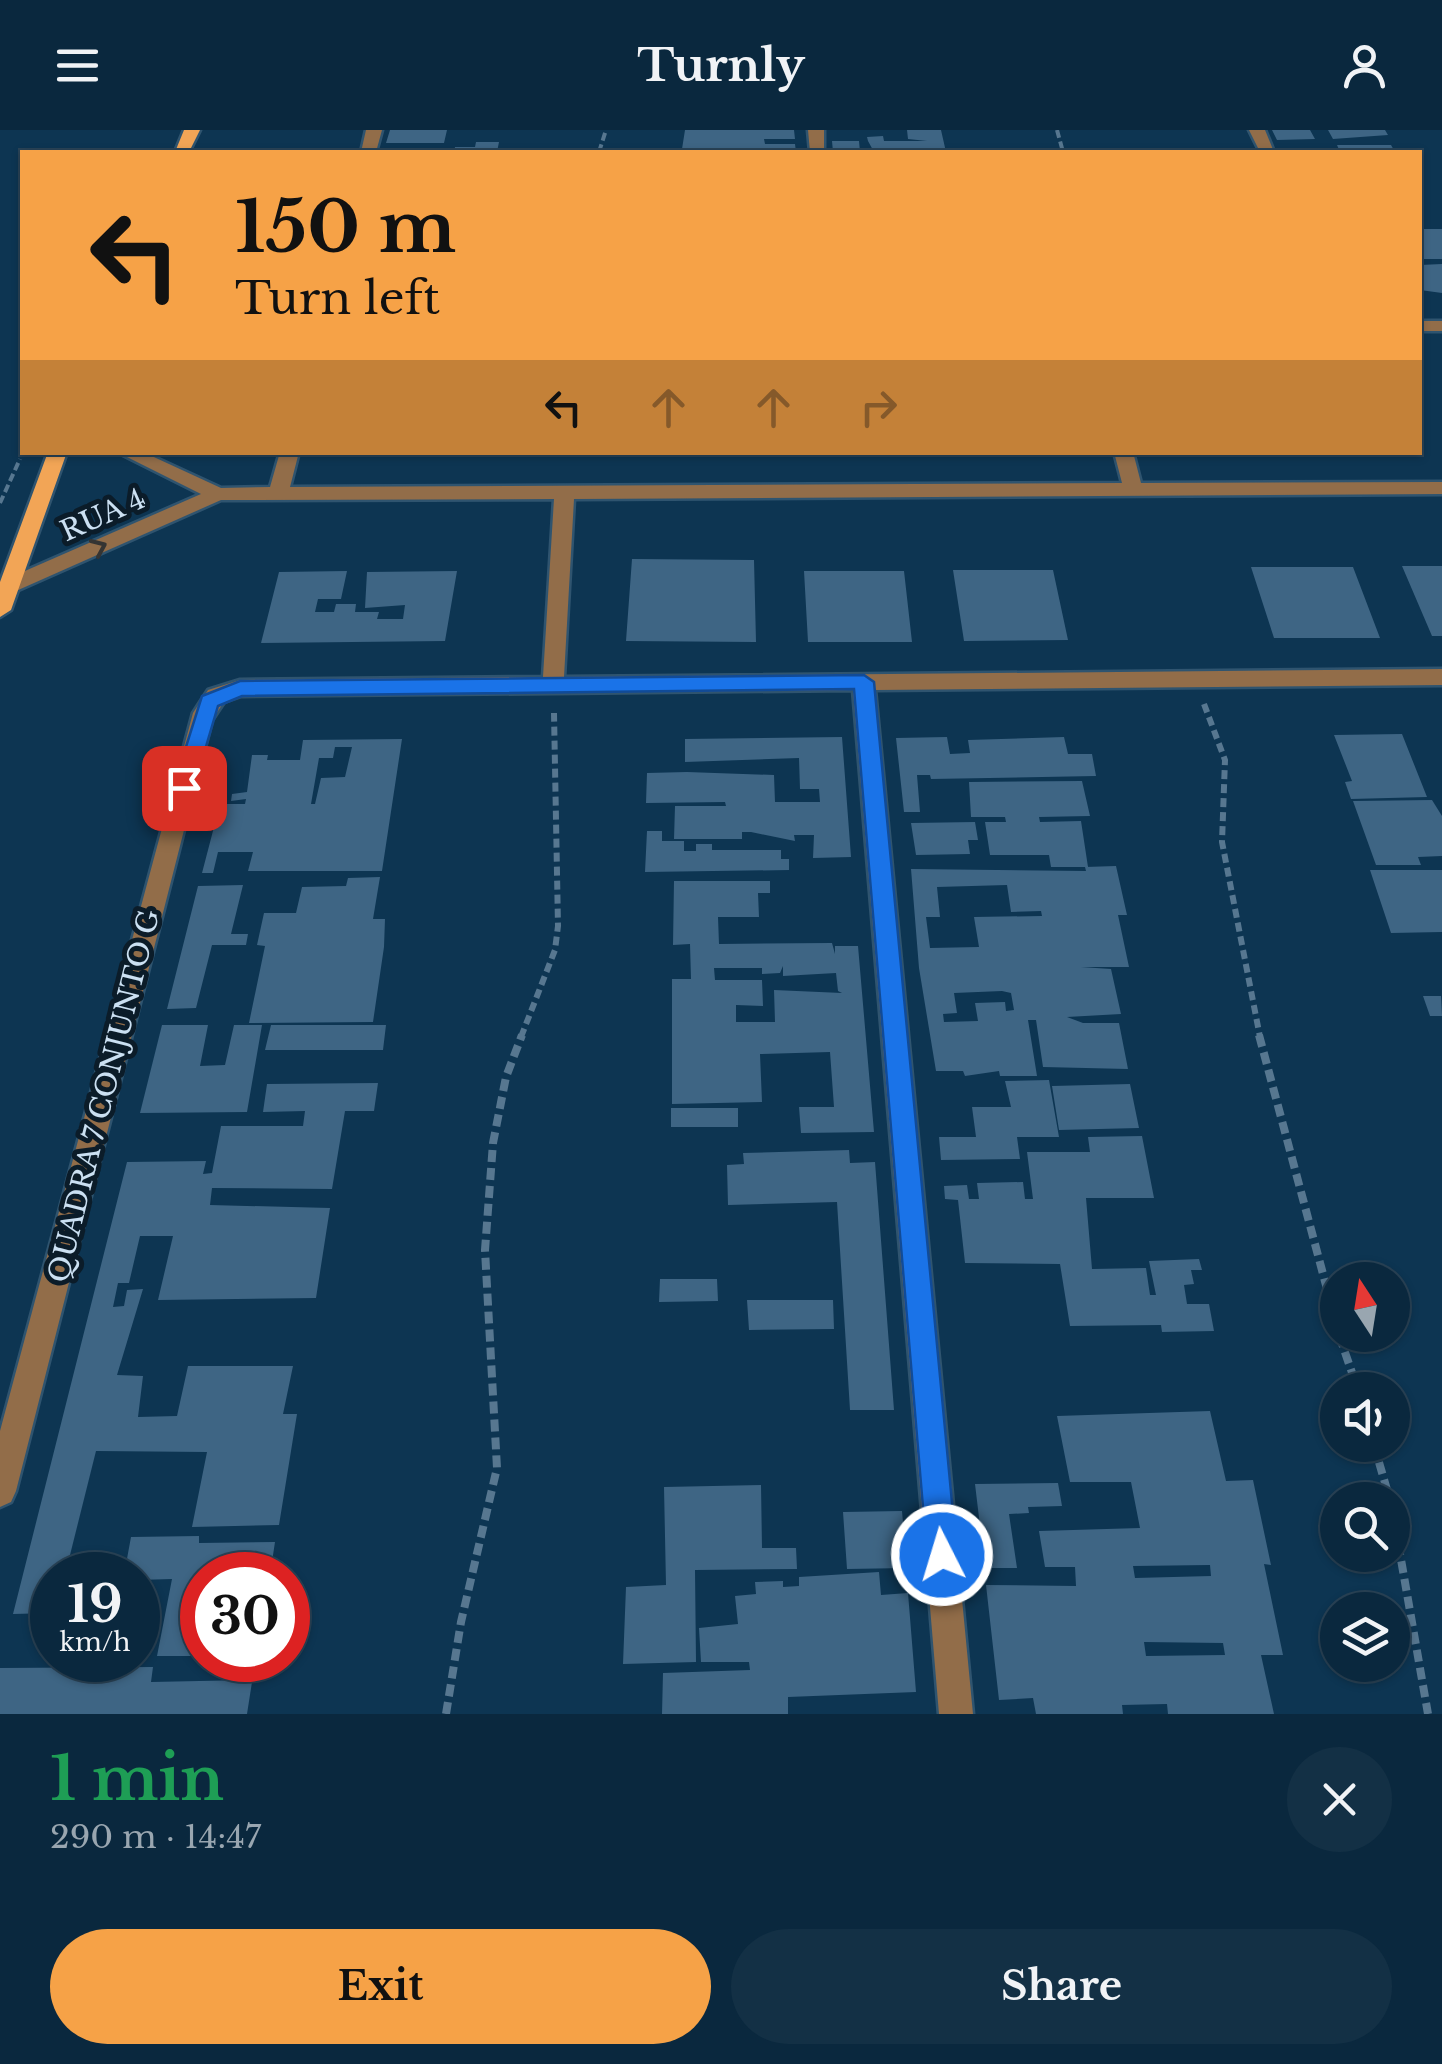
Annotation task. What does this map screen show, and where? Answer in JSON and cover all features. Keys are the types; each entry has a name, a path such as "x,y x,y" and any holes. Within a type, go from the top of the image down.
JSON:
{"main road":[{"path":"0,610 57,455"}],"street":[{"name":"RUA 4","path":"133,455 218,494"},
{"path":"278,494 289,455"},
{"path":"1124,455 1133,490"},
{"name":"RUA 4","path":"9,586 218,494 1442,488"},
{"path":"564,492 553,686 1442,677"},
{"path":"864,682 956,1714"},
{"name":"QUADRA 7 CONJUNTO G","path":"0,1490 209,701 240,688 553,686"}],"path":[{"path":"0,504 22,455"},
{"path":"1196,679 1225,760 1222,842 1246,973 1320,1262"},
{"path":"446,1714 458,1636 497,1468 498,1424 485,1250 492,1143 506,1077 555,950 558,926 553,686"},
{"path":"1403,1572 1428,1714"}],"building":[{"path":"390,130 447,130 444,143 386,143"},
{"path":"685,130 794,130 795,139 764,139 765,144 795,144 796,150 720,150 682,149"},
{"path":"907,130 941,130 946,150 873,150 867,137 927,141 908,139"},
{"path":"1272,130 1310,130 1315,139 1277,140"},
{"path":"1328,130 1385,130 1388,135 1333,139"},
{"path":"832,141 859,141 860,150 833,150"},
{"path":"476,142 499,142 497,150 454,150 475,147"},
{"path":"1337,145 1391,145 1394,150 1339,150"},
{"path":"1422,229 1442,229 1442,259 1422,259"},
{"path":"1442,264 1442,293 1422,290 1422,265"},
{"path":"632,559 754,560 756,642 626,641"},
{"path":"1402,566 1442,566 1442,636 1432,636"},
{"path":"1251,567 1353,567 1380,638 1274,638"},
{"path":"953,570 1053,570 1068,640 964,641"},
{"path":"347,571 341,599 318,599 315,612 334,612 336,604 356,604 355,612 379,612 377,619 403,619 405,605 365,608 367,572 457,571 445,641 261,643 279,572"},
{"path":"804,571 904,571 912,642 808,642"},
{"path":"1402,734 1427,797 1351,799 1345,782 1352,781 1334,735"},
{"path":"842,737 851,857 813,858 814,835 794,835 795,841 751,832 742,832 742,839 674,839 675,806 726,806 725,802 646,803 647,773 687,772 774,775 775,802 820,802 819,789 800,789 799,758 685,762 685,739"},
{"path":"947,737 950,754 970,753 968,740 1064,737 1068,754 1092,754 1096,776 931,779 930,775 917,775 920,812 904,812 896,738"},
{"path":"402,739 382,871 248,871 253,852 218,852 213,873 202,873 220,804 245,804 246,799 231,801 232,794 247,792 252,755 268,755 267,760 300,760 303,740","holes":["335,747 352,747 345,777 321,778 315,804 311,804 319,758 333,758"]},
{"path":"1082,781 1090,816 1039,817 1040,822 1081,821 1088,867 1051,867 1049,855 990,855 985,822 1006,822 1005,817 971,817 969,782"},
{"path":"1432,800 1442,816 1442,856 1418,857 1421,865 1376,865 1353,801"},
{"path":"975,822 978,840 968,840 970,854 916,855 911,823"},
{"path":"647,831 662,831 662,841 684,841 684,851 696,851 696,844 712,844 712,850 781,850 781,859 789,859 789,870 645,872"},
{"path":"1116,866 1127,915 1118,915 1129,967 1081,967 1111,969 1121,1014 1067,1017 1083,1023 1119,1023 1128,1069 1043,1067 1036,1020 1028,1020 1037,1076 1000,1076 999,1071 965,1076 963,1071 936,1071 919,968 911,869 1086,871 1085,867","holes":["1007,885 1011,912 1041,911 1042,916 974,917 979,947 930,948 926,917 940,917 937,887","954,993 1011,993 1014,1010 1006,1011 1005,1002 975,1003 978,1021 944,1022 943,1014 957,1013"]},
{"path":"1370,870 1442,870 1442,932 1391,933"},
{"path":"380,877 373,919 385,919 384,947 373,1022 249,1023 265,946 257,945 264,913 296,913 302,887 346,886 348,878"},
{"path":"674,881 770,881 770,893 758,893 759,917 718,917 719,944 832,943 835,954 835,946 858,946 874,1132 801,1133 799,1107 834,1107 830,1052 760,1054 762,1102 672,1104 672,979 691,979 690,944 673,945","holes":["783,966 783,976 836,973 838,991 842,993 774,990 775,1022 736,1022 736,1005 763,1006 762,980 715,980 714,968 762,968 762,974 780,973"]},
{"path":"243,885 231,934 248,934 246,945 212,945 196,1008 167,1009 198,886"},
{"path":"1423,996 1441,996 1442,1016 1430,1016"},
{"path":"162,1025 208,1025 200,1066 225,1065 234,1025 262,1025 247,1112 140,1113"},
{"path":"271,1025 386,1025 383,1050 265,1050"},
{"path":"1049,1080 1059,1137 1017,1137 1020,1159 941,1160 939,1137 976,1137 972,1107 1011,1107 1005,1081"},
{"path":"378,1083 374,1111 345,1111 332,1189 212,1188 210,1205 330,1208 316,1298 158,1300 173,1236 140,1236 129,1283 118,1283 113,1307 124,1306 127,1290 143,1289 117,1375 143,1376 138,1417 177,1416 188,1366 293,1366 283,1414 297,1414 279,1525 192,1527 207,1452 96,1451 71,1552 30,1552 30,1614 13,1614 127,1162 206,1161 203,1174 212,1173 221,1126 303,1126 305,1111 263,1112 267,1084"},
{"path":"1130,1084 1139,1128 1059,1130 1052,1086"},
{"path":"671,1108 738,1108 738,1127 671,1127"},
{"path":"1142,1136 1154,1198 1086,1198 1092,1269 1146,1268 1150,1295 1156,1295 1149,1261 1199,1259 1202,1270 1191,1270 1194,1284 1184,1285 1187,1304 1209,1304 1214,1331 1162,1332 1161,1325 1070,1326 1060,1264 965,1263 958,1200 945,1199 944,1186 967,1185 969,1199 979,1199 977,1183 1023,1182 1025,1199 1033,1199 1027,1152 1090,1152 1088,1137"},
{"path":"849,1150 850,1163 875,1162 894,1410 850,1410 837,1202 728,1205 727,1165 744,1164 743,1153"},
{"path":"660,1279 717,1279 718,1301 659,1302"},
{"path":"747,1300 833,1300 834,1329 749,1330"},
{"path":"1210,1411 1226,1481 1253,1480 1271,1565 1264,1564 1283,1655 1261,1655 1274,1714 1168,1714 1167,1704 1122,1705 1123,1714 1036,1714 1033,1698 999,1700 986,1585 1076,1586 1075,1567 1045,1567 1039,1531 1140,1528 1131,1482 1070,1482 1057,1416","holes":["1210,1565 1211,1576 1135,1578 1133,1566","1144,1642 1223,1643 1225,1655 1146,1656"]},
{"path":"1058,1483 1062,1506 1028,1507 1029,1513 1009,1514 1017,1568 985,1568 975,1484"},
{"path":"761,1485 762,1548 796,1548 797,1569 695,1570 696,1662 623,1664 626,1587 666,1585 664,1487"},
{"path":"902,1511 907,1568 847,1569 843,1512"},
{"path":"199,1536 199,1543 275,1542 273,1552 180,1552 180,1656 160,1656 172,1579 160,1579 160,1552 128,1552 131,1537"},
{"path":"879,1572 881,1595 908,1593 916,1692 788,1697 788,1714 662,1714 663,1673 750,1670 749,1662 701,1662 699,1628 738,1624 735,1596 756,1594 755,1582 783,1581 783,1587 799,1586 799,1577"},
{"path":"0,1668 30,1668 30,1682 252,1682 247,1714 0,1714"}],"route":[{"path":"184,788 201,719 209,701 226,690 864,682 942,1555"}]}
